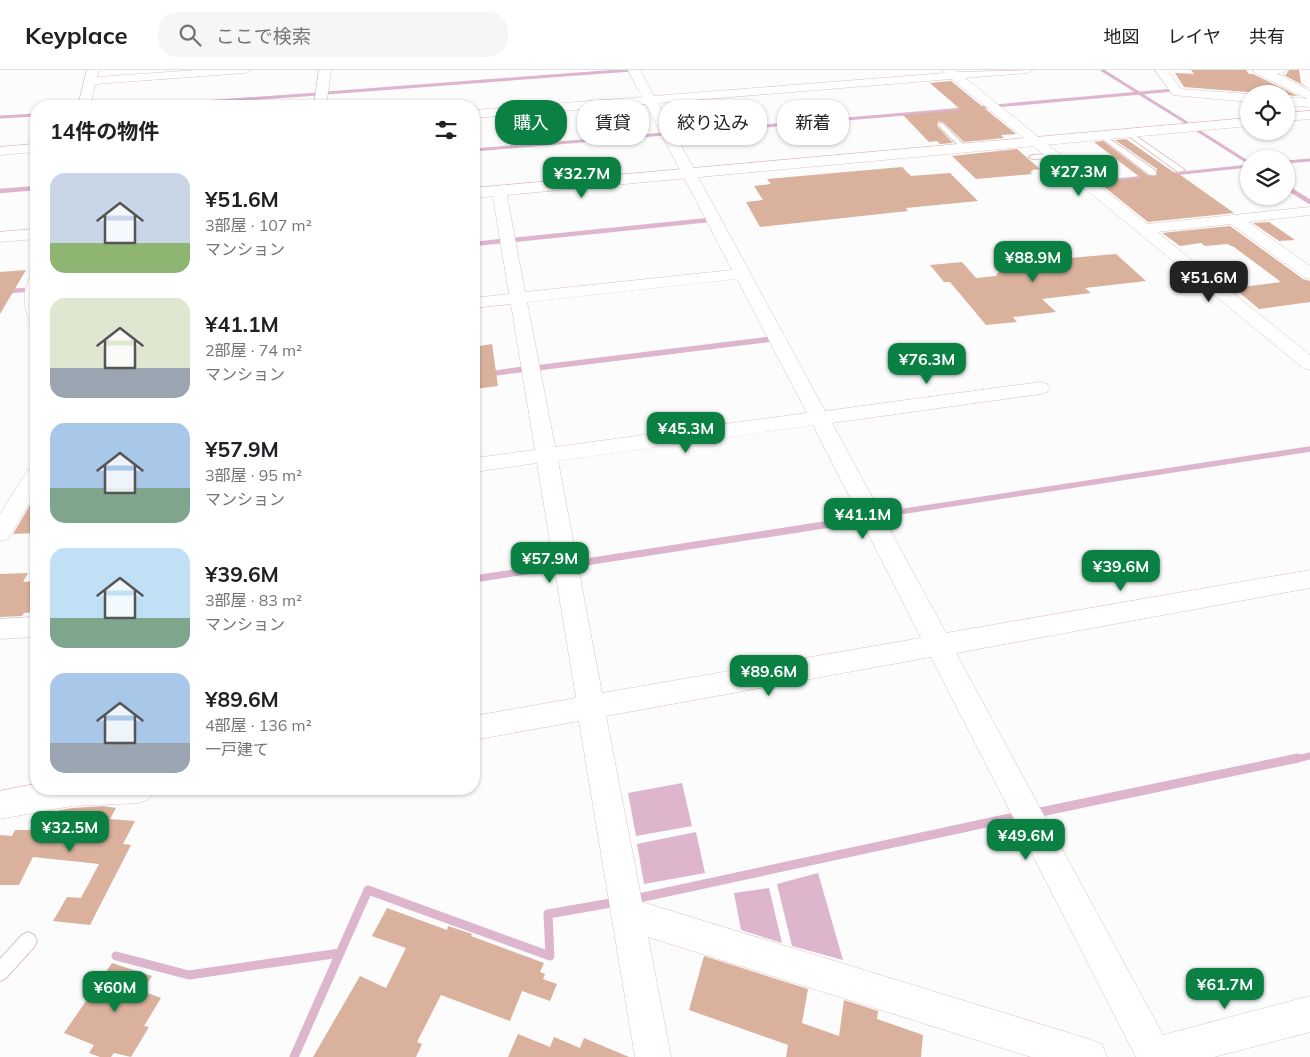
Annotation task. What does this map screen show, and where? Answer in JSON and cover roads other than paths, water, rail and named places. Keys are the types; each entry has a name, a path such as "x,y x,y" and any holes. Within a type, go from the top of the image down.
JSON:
{"street":[{"path":"86,100 92,75 244,70"},
{"path":"321,100 325,70"},
{"path":"634,70 939,645 1154,1056 1310,1014"},
{"path":"480,114 952,73 1028,70"},
{"path":"1162,70 1177,92 1240,97"},
{"path":"1261,71 1281,70"},
{"path":"1261,71 1306,92"},
{"path":"952,73 1033,150 1052,156 1143,230 1305,355"},
{"path":"1295,101 1310,102"},
{"path":"1295,116 1310,114"},
{"path":"480,193 964,148 1033,150 1102,136 1240,123"},
{"path":"0,151 30,148"},
{"path":"499,191 653,1057"},
{"path":"1143,230 1310,211"},
{"path":"1234,219 1310,274"},
{"path":"0,237 30,234"},
{"path":"480,302 742,274"},
{"path":"480,464 1040,388"},
{"path":"0,533 30,490"},
{"path":"480,727 1310,579"},
{"path":"0,629 30,627"},
{"path":"0,805 55,795"},
{"path":"628,914 1089,1057"}],"lane":[{"path":"940,124 964,148"},
{"path":"1128,133 1181,170"},
{"path":"1102,136 1153,173"},
{"path":"0,972 28,941"}],"waterway":[{"path":"326,93 631,70"},
{"path":"1102,70 1139,93"},
{"path":"1139,93 1174,90"},
{"path":"995,106 1139,93"},
{"path":"1139,93 1187,123"},
{"path":"232,100 318,94"},
{"path":"767,126 987,107"},
{"path":"0,117 30,115"},
{"path":"1197,130 1240,157"},
{"path":"480,149 659,134"},
{"path":"1295,161 1310,160"},
{"path":"1098,182 1240,167"},
{"path":"0,191 30,188"},
{"path":"1295,193 1310,202"},
{"path":"513,240 709,220"},
{"path":"480,243 502,241"},
{"path":"0,292 23,290"},
{"path":"536,368 772,339"},
{"path":"480,375 525,369"},
{"path":"879,515 1310,449"},
{"path":"835,524 865,519"},
{"path":"573,564 843,522"},
{"path":"480,578 559,566"},
{"path":"1292,760 1310,756"},
{"path":"1036,813 1298,758"},
{"path":"639,898 1019,816"},
{"path":"340,953 368,890 550,956 548,914 611,903"},
{"path":"116,956 189,975 340,953"},
{"path":"294,1057 340,953"}]}
